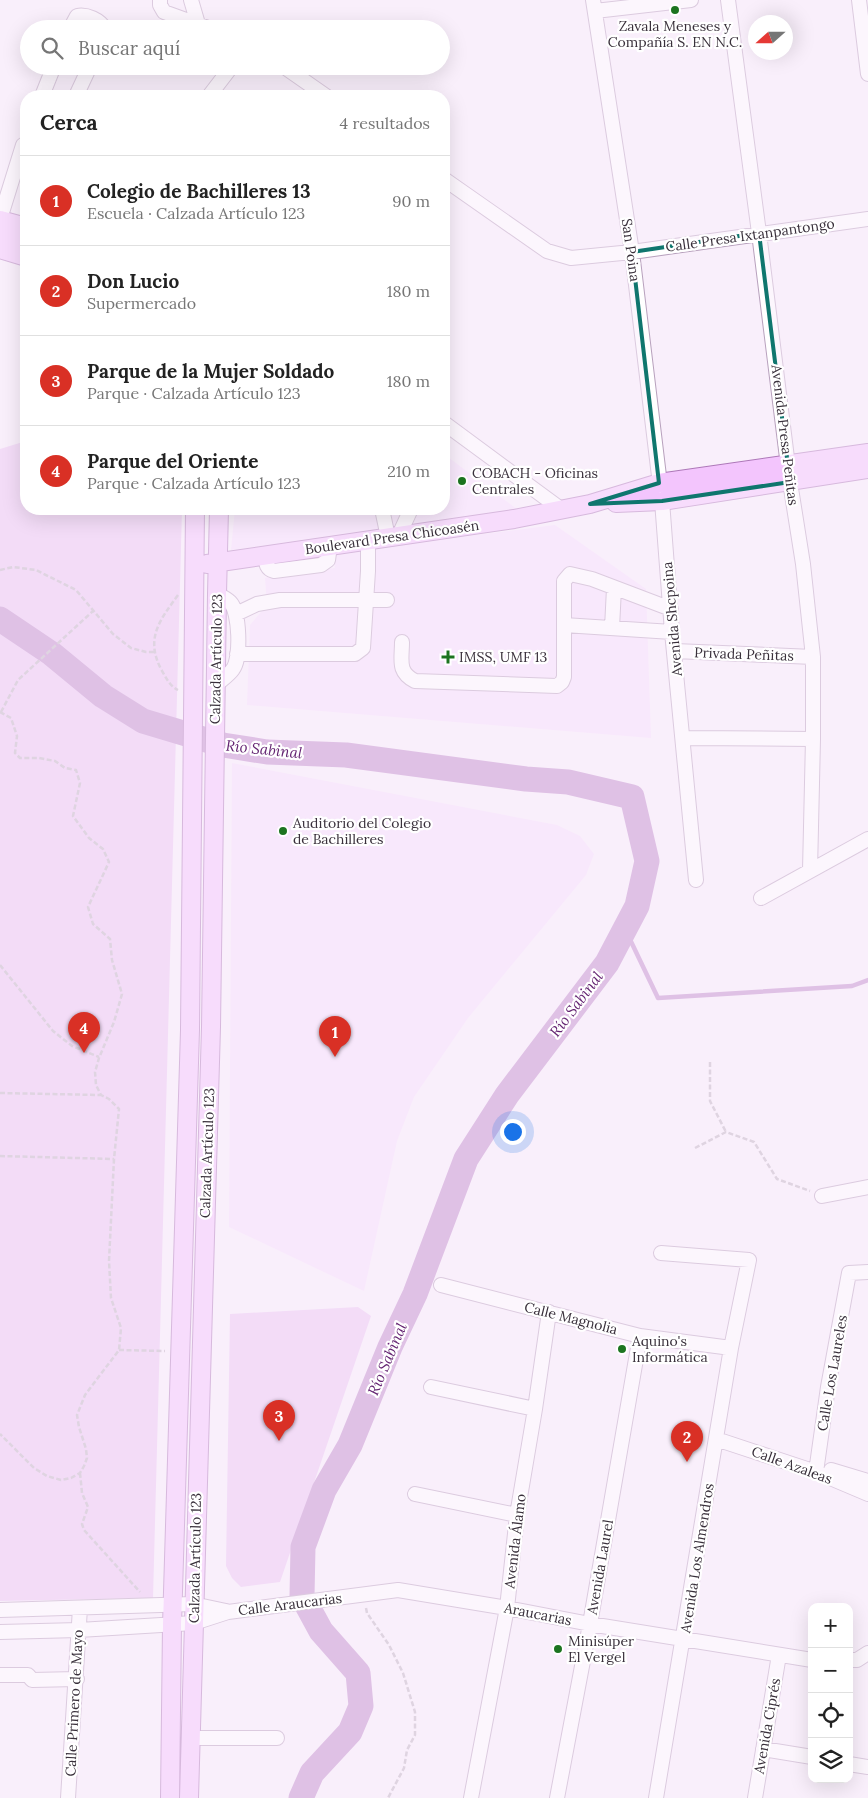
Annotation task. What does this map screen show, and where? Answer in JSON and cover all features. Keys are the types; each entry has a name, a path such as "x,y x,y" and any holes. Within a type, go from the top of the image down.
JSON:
{"main road":[{"path":"0,219 20,225"},
{"path":"0,235 20,241"},
{"path":"0,249 20,255"},
{"name":"Boulevard Presa Chicoasén","path":"194,565 514,519 590,504 659,483 868,453"},
{"name":"Boulevard Presa Chicoasén","path":"590,504 662,501 868,470"},
{"name":"Calzada Artículo 123","path":"170,1798 172,1605 190,1030 195,515"},
{"name":"Calzada Artículo 123","path":"188,1798 211,1037 219,515"}],"street":[{"path":"160,0 160,5 164,12 185,20"},
{"path":"191,0 201,20"},
{"path":"594,6 691,0"},
{"name":"Avenida Presa Peñitas","path":"728,0 790,482 803,564 813,657 810,871"},
{"path":"858,0 868,74"},
{"name":"San Poina","path":"594,6 632,252 662,501"},
{"path":"75,20 77,16 82,15 96,20"},
{"path":"44,90 50,75"},
{"path":"79,90 86,75"},
{"path":"214,90 225,75"},
{"path":"296,75 317,90"},
{"path":"0,219 20,158"},
{"name":"Calle Presa Ixtanpantongo","path":"450,183 547,251 570,258 632,252 868,219"},
{"path":"450,426 562,510"},
{"name":"Avenida Shcpoina","path":"662,501 672,632 696,880"},
{"path":"385,515 394,536"},
{"path":"394,536 407,515"},
{"path":"237,654 355,654 363,648 368,540"},
{"path":"402,642 402,669 406,676 415,680 557,686 564,677 564,581 566,576 570,574 592,579 671,609"},
{"path":"612,628 614,588"},
{"path":"216,685 233,670 237,654 236,614 230,602 217,594"},
{"path":"236,614 257,604 280,600 387,600"},
{"path":"564,625 672,632"},
{"name":"Privada Peñitas","path":"675,651 813,657"},
{"path":"683,738 813,739"},
{"path":"761,898 868,839"},
{"path":"822,1196 868,1187"},
{"name":"Avenida Los Almendros","path":"656,1798 684,1640 731,1348 750,1260 661,1253"},
{"name":"Calle Los Laureles","path":"816,1468 828,1387 849,1274 868,1272"},
{"name":"Calle Magnolia","path":"441,1285 640,1336 731,1348"},
{"name":"Avenida Álamo","path":"471,1798 507,1608 517,1515 549,1312"},
{"name":"Avenida Laurel","path":"557,1798 590,1624 640,1336"},
{"path":"431,1387 535,1409"},
{"name":"Calle Azaleas","path":"716,1439 816,1468 868,1494"},
{"path":"816,1468 868,1482"},
{"path":"415,1494 517,1515"},
{"name":"Araucarias","path":"358,1595 398,1590 684,1640 808,1659"},
{"name":"Calle Araucarias","path":"0,1632 79,1630 194,1623 228,1612 358,1595"},
{"name":"Calle Araucarias","path":"0,1610 193,1604 228,1612"},
{"name":"Calle Primero de Mayo","path":"68,1798 80,1608"},
{"path":"853,1660 857,1660 868,1653"},
{"name":"Avenida Ciprés","path":"755,1798 780,1655"},
{"path":"0,1675 28,1675 32,1680 76,1679"},
{"path":"190,1738 278,1738"},
{"path":"763,1749 808,1756"},
{"path":"853,1765 868,1767"}],"path":[{"path":"0,570 13,567 36,570 76,590 113,634 131,648 155,652"},
{"path":"180,592 166,609 157,628 155,652 157,660 172,687 193,705"},
{"path":"93,610 18,680 0,712 11,718 17,736 15,753 20,758 39,758 56,761 65,768 76,770 80,783 73,816 89,838 103,849 109,862 88,907 93,924 110,939 112,960 122,994 114,1022 99,1058 96,1072 96,1085 101,1095"},
{"path":"0,965 53,1031 72,1046 99,1058"},
{"path":"710,1062 710,1101 726,1132 754,1142 778,1179 822,1196"},
{"path":"0,1093 101,1095 109,1099 119,1109 114,1159 109,1261 111,1298 121,1328 119,1350 85,1395 78,1415 78,1427 86,1449 86,1458 80,1473 71,1478 61,1480 47,1476 34,1468 0,1434"},
{"path":"695,1148 726,1132"},
{"path":"0,1156 114,1159"},
{"path":"119,1350 180,1351"},
{"path":"80,1473 82,1493 88,1507 82,1524 84,1530 152,1606"},
{"path":"358,1595 367,1613 389,1645 403,1673 416,1712 415,1735 407,1750 404,1768 388,1798"}],"highlighted area":[{"path":"759,233 790,482 662,501 590,504 659,483 632,252"}],"shaded area":[{"path":"20,443 20,515 182,515 153,1598 0,1601 0,449"},
{"name":"COBACH - Oficinas Centrales","path":"450,459 522,513 231,550 234,515 450,515"},
{"name":"IMSS, UMF 13","path":"555,525 646,589 651,738 247,705 250,625 267,605 265,578 335,568 333,553"},
{"path":"232,763 557,825 580,836 594,854 586,875 468,1018 414,1097 397,1141 364,1291 229,1227"},
{"path":"358,1307 371,1316 280,1582 241,1587 232,1578 226,1566 230,1314"}],"waterway":[{"name":"Río Sabinal","path":"0,619 52,654 103,696 143,721 223,745 267,752 346,755 526,779 568,782 632,797 647,861 637,906 607,963 507,1095 466,1159 415,1294 390,1347 350,1445 324,1490 303,1547 302,1596 321,1631 358,1673 361,1706 350,1732 312,1773 301,1798"},
{"path":"625,929 658,998 852,986 868,980"}],"place":[{"name":"Zavala Meneses y Compañía S. EN N.C.","path":"675,10"},
{"name":"COBACH - Oficinas Centrales","path":"462,481"},
{"name":"IMSS, UMF 13","path":"448,657"},
{"name":"Auditorio del Colegio de Bachilleres","path":"283,831"},
{"name":"Parque del Oriente","path":"84,1053"},
{"name":"Colegio de Bachilleres 13","path":"335,1057"},
{"name":"Aquino's Informática","path":"622,1349"},
{"name":"Parque de la Mujer Soldado","path":"279,1441"},
{"name":"Don Lucio","path":"687,1462"},
{"name":"Minisúper El Vergel","path":"558,1649"}]}
